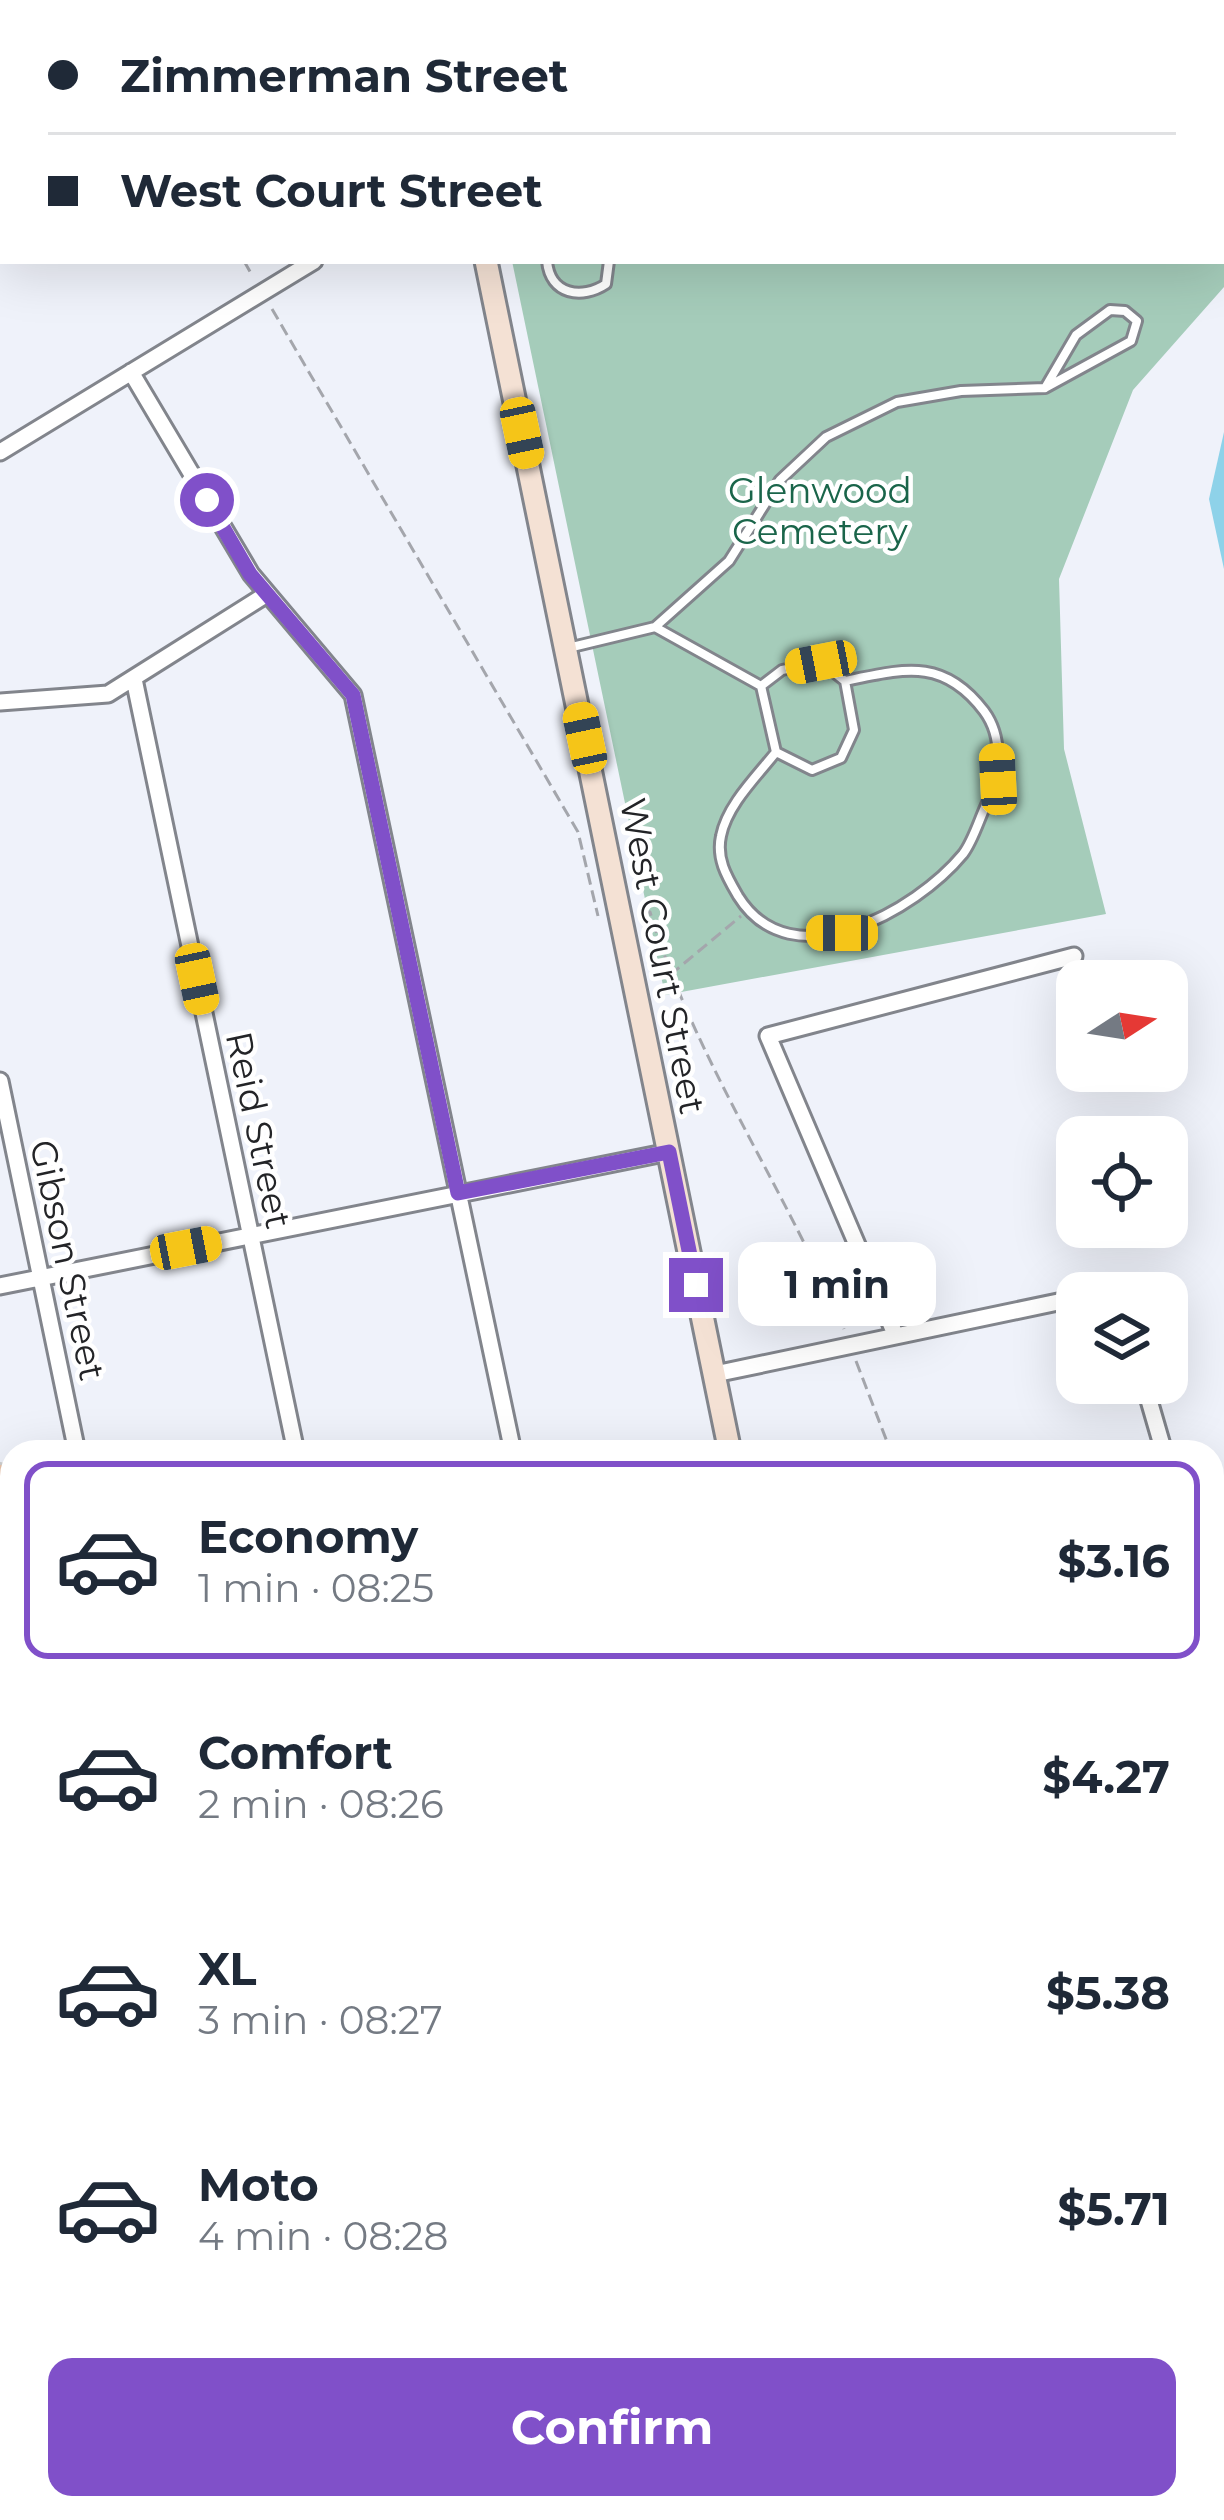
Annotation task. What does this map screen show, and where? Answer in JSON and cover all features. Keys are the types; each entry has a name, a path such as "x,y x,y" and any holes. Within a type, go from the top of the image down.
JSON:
{"street":[{"path":"0,452 309,264"},
{"name":"West Court Street","path":"487,264 728,1440"},
{"path":"131,372 267,594 353,695 510,1440"},
{"path":"0,702 108,694 267,594"},
{"name":"Reid Street","path":"134,679 293,1440"},
{"path":"895,1334 768,1036 1074,956"},
{"name":"Gibson Street","path":"0,1081 75,1440"},
{"path":"0,1286 669,1152"},
{"path":"715,1374 1056,1302"},
{"path":"1150,1404 1160,1440"}],"lane":[{"path":"547,264 548,273 567,293 589,296 606,284 609,264"},
{"path":"566,648 655,627 728,561 780,480 826,437 897,402 961,392 1045,388 1131,341 1137,321 1126,311 1110,310 1076,335 1045,388"},
{"path":"655,627 761,686 776,752"},
{"path":"761,686 782,670 821,662 845,681 854,730 841,758 812,770 776,752"},
{"path":"776,752 739,799 721,836 722,869 747,911 789,933 842,933 901,909 964,852 998,779 995,726 970,693 934,670 895,670 845,681"}],"path":[{"path":"246,264 256,282"},
{"path":"268,302 578,832 596,913 604,919"},
{"path":"644,911 650,912 668,976 795,1220 847,1336"},
{"path":"668,976 747,911"},
{"path":"855,1358 886,1440"}],"green space":[{"name":"Glenwood Cemetery","path":"513,264 1224,264 1224,287 1133,390 1059,579 1064,749 1106,914 665,995"}],"water":[{"path":"1224,432 1224,569 1209,499"}],"route":[{"path":"207,500 250,574 334,665 353,695 458,1193 669,1152 696,1285"}]}
